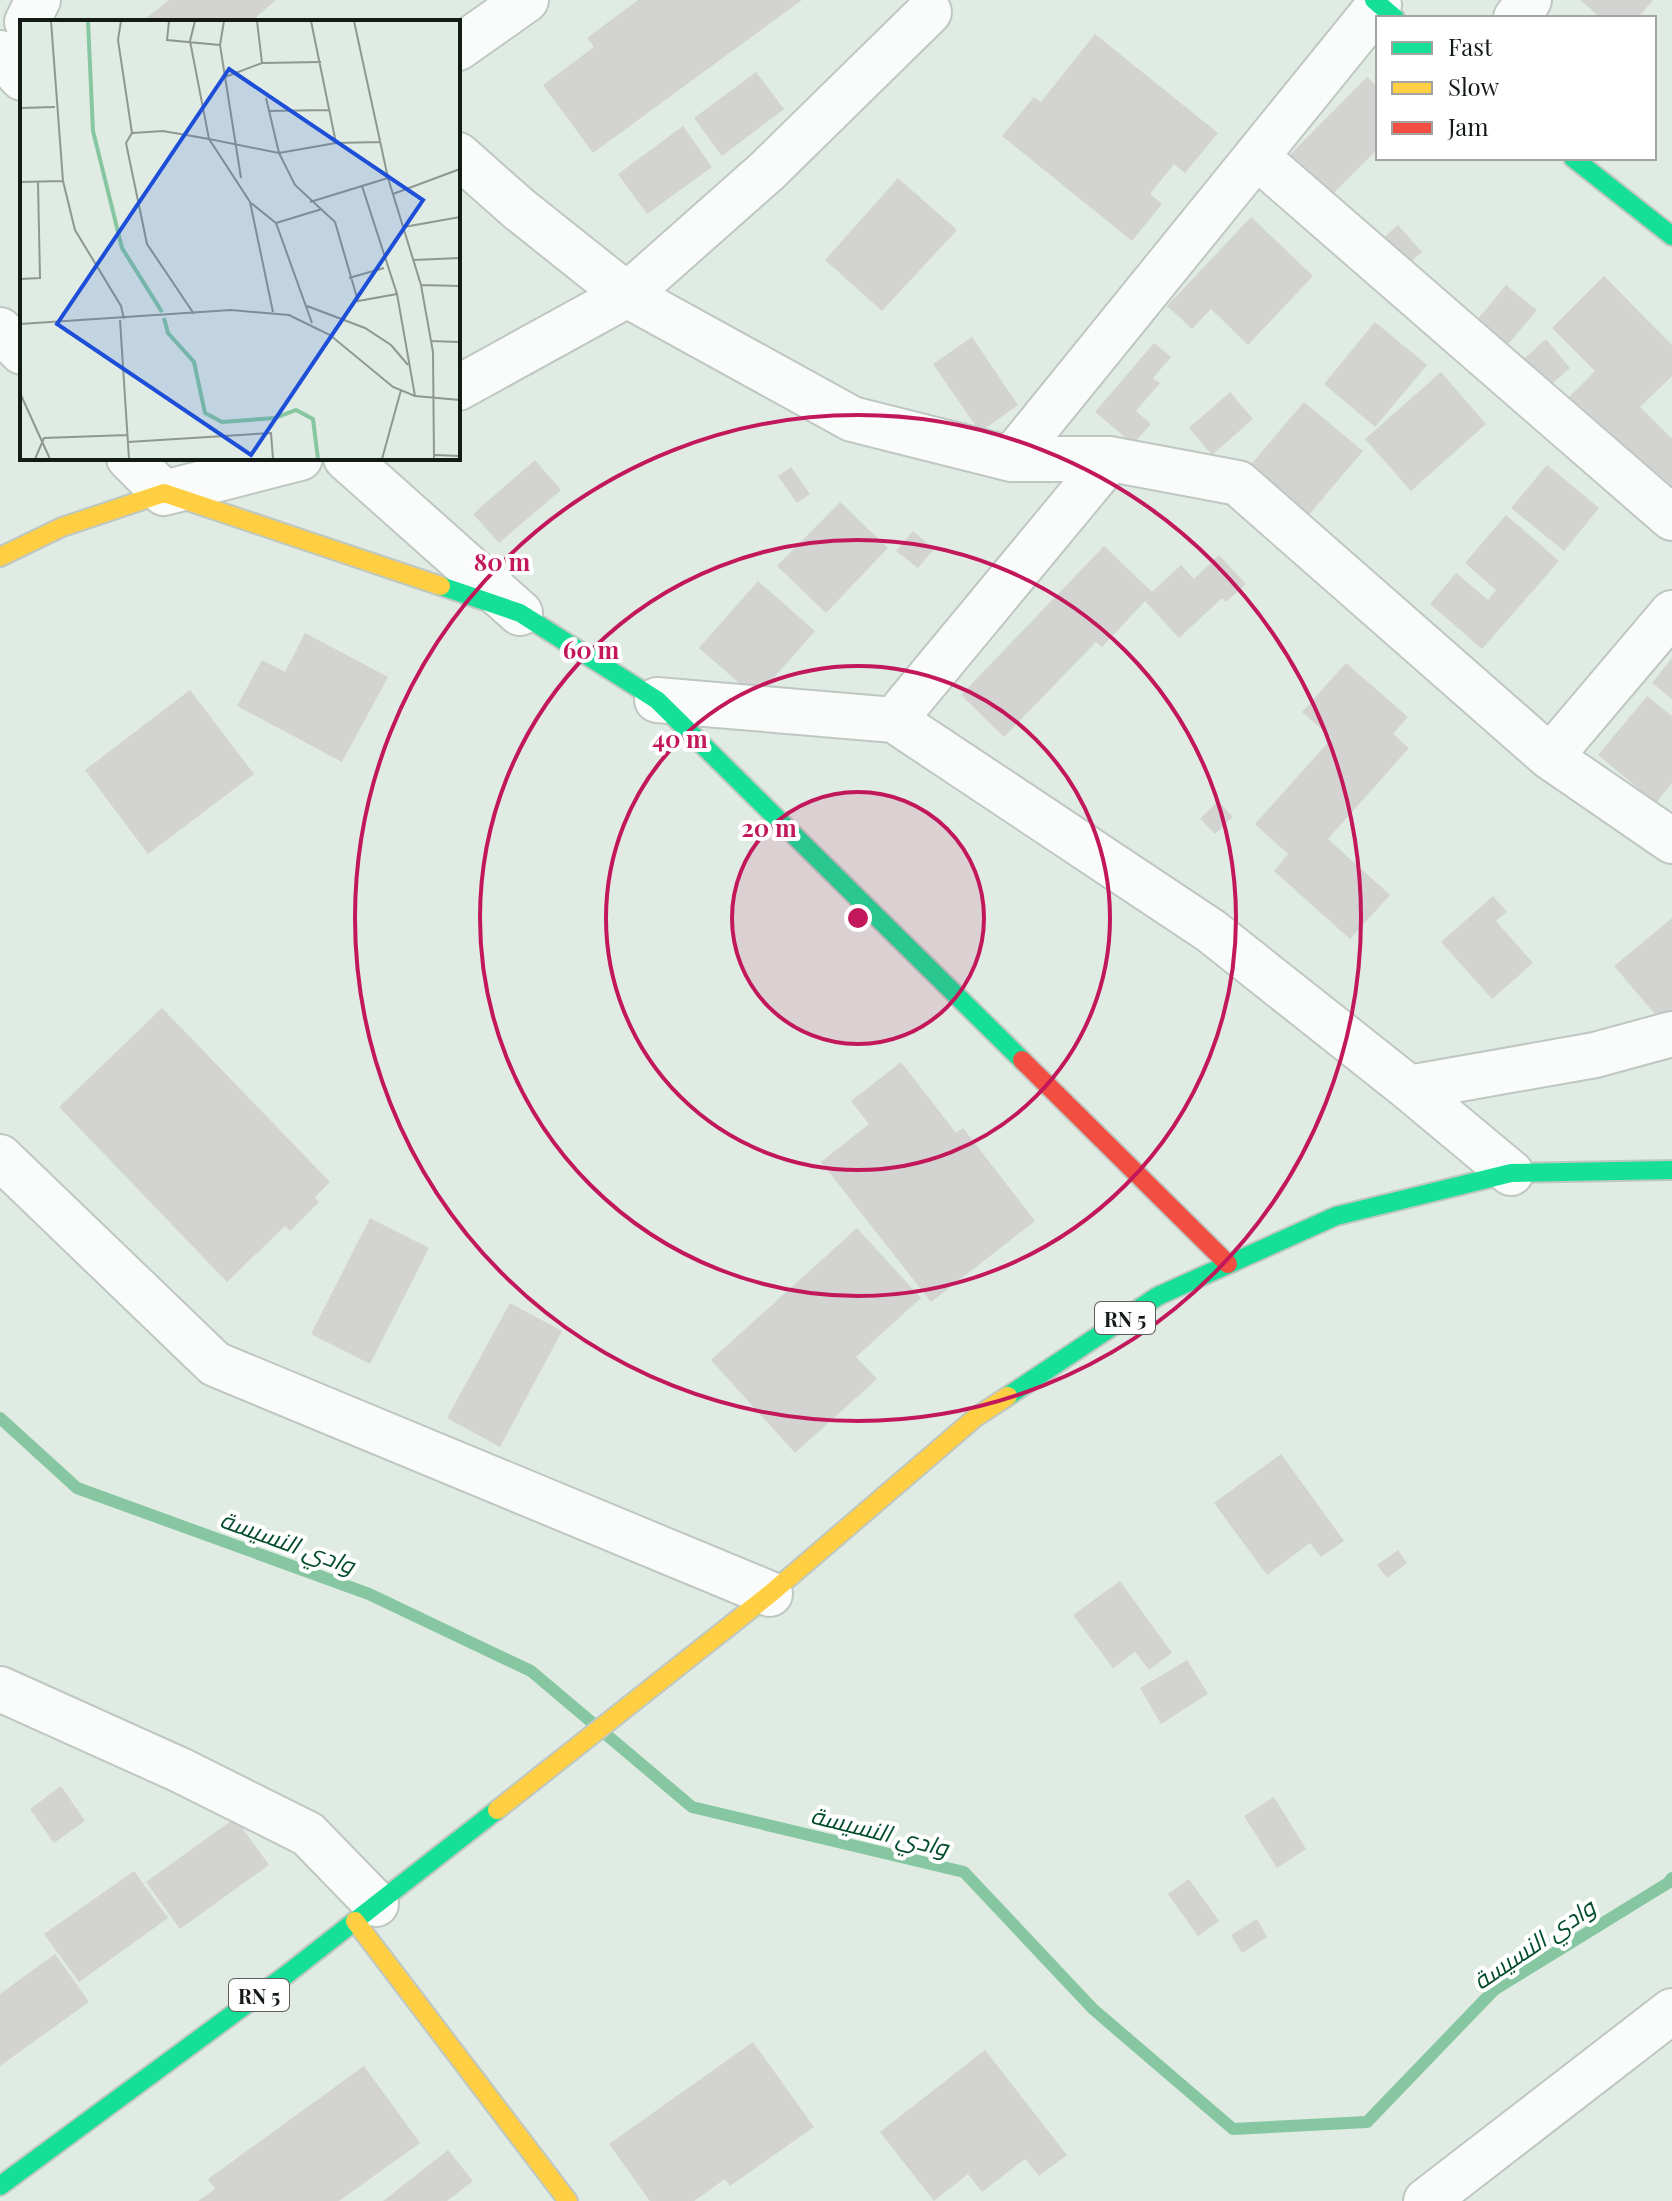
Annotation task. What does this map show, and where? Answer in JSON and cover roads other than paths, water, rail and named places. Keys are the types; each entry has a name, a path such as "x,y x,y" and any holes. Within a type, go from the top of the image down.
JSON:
{"street":[{"path":"28,20 38,0"},
{"path":"460,47 526,0"},
{"path":"460,387 627,295 767,171 931,4"},
{"path":"1011,459 1376,16"},
{"path":"460,157 519,209 627,295 852,419 1011,459 1110,459 1238,483 1550,757 1672,841"},
{"path":"1257,157 1672,518"},
{"path":"1576,160 1672,235"},
{"path":"0,330 20,350"},
{"path":"894,720 1110,459"},
{"path":"131,460 164,493 520,613"},
{"path":"0,557 62,527 164,493 292,460"},
{"path":"348,460 520,613 657,700 1228,1264"},
{"path":"1550,757 1672,613"},
{"path":"657,700 894,720 1211,931 1511,1173"},
{"path":"1409,1088 1595,1055 1672,1034"},
{"path":"0,1157 215,1364 770,1594"},
{"name":"RN 5","path":"0,2186 286,1975 513,1797 770,1594 976,1417 1158,1296 1336,1216 1511,1173 1672,1170"},
{"path":"0,1689 180,1770 308,1834 568,2201"},
{"path":"1426,2201 1672,2011"}],"waterway":[{"name":"وادي النسيسة","path":"0,1418 77,1488 369,1594 531,1671 692,1807 964,1872 1093,2009 1233,2129 1367,2122 1494,1990 1672,1878"}]}
